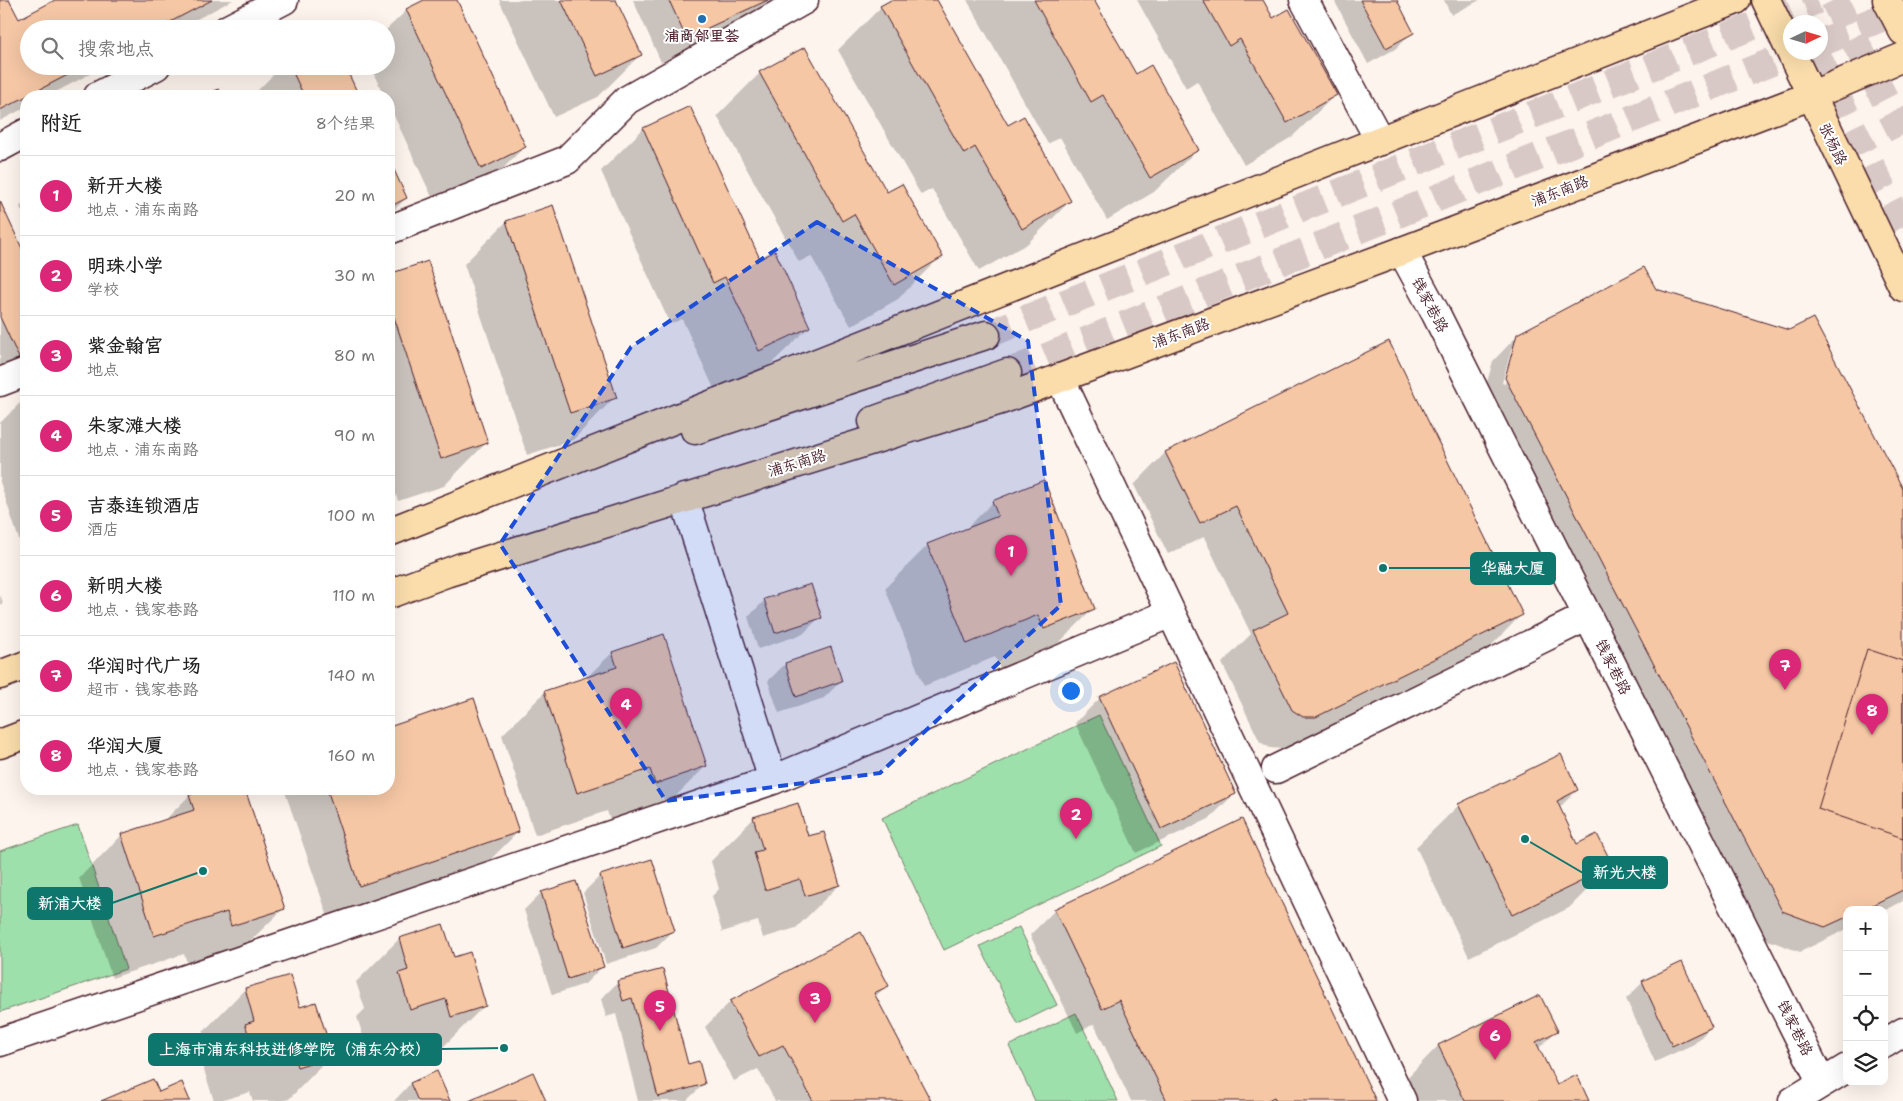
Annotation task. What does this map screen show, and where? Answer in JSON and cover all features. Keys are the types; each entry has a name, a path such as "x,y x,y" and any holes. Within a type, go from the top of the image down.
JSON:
{"main road":[{"path":"395,530 1736,0"},
{"name":"张杨路","path":"1766,0 1810,96 1903,287"},
{"path":"1887,0 1903,31"},
{"name":"浦东南路","path":"446,572 1001,400 1402,251 1810,96 1903,57"},
{"path":"432,516 986,335"},
{"name":"浦东南路","path":"395,592 1007,374"},
{"path":"0,675 20,667"},
{"path":"0,744 20,736"}],"street":[{"path":"245,20 284,0"},
{"path":"395,228 567,160 627,100 804,0"},
{"path":"1304,0 1380,141"},
{"path":"110,90 139,75"},
{"path":"0,147 20,136"},
{"name":"钱家巷路","path":"1402,251 1436,314 1822,1083"},
{"path":"0,382 20,374"},
{"path":"1060,378 1402,1101"},
{"path":"684,498 773,780"},
{"path":"0,1042 773,780 1171,613"},
{"path":"1276,770 1588,616"},
{"path":"1888,1041 1903,1032"},
{"path":"1793,1101 1843,1070"}],"highlighted area":[{"path":"817,222 1028,341 1061,605 880,773 666,801 500,544 631,347"}],"green space":[{"path":"1099,715 1161,846 944,950 882,818"},
{"path":"78,825 126,969 0,1012 0,851"},
{"path":"1019,927 1057,1005 1018,1024 980,946"},
{"path":"1076,1013 1118,1101 1035,1101 1009,1046"}],"building":[{"path":"0,0 9,0 19,19 55,0 212,0 174,20 20,20 20,75 68,75 39,90 20,90 20,100 0,110"},
{"path":"424,0 457,0 526,147 481,169 406,9"},
{"path":"561,0 616,0 642,55 597,76"},
{"name":"浦商邻里荟","path":"669,0 768,0 686,38"},
{"path":"891,0 937,0 1008,125 1024,116 1071,201 1022,229 975,147 964,154 880,6"},
{"path":"1034,0 1094,0 1136,74 1151,65 1199,150 1150,178 1103,95 1091,102"},
{"path":"1203,0 1263,0 1273,18 1289,9 1337,95 1287,123 1240,39 1229,46"},
{"path":"1360,0 1397,0 1414,33 1386,48"},
{"path":"805,47 887,192 902,184 943,257 894,285 854,214 842,221 759,72"},
{"path":"294,75 349,75 356,90 301,90"},
{"path":"690,106 760,259 775,251 810,327 759,351 725,277 713,283 643,128"},
{"path":"395,172 407,198 395,204"},
{"path":"0,201 20,244 19,358 0,317"},
{"path":"553,205 617,398 570,413 506,221"},
{"path":"428,261 488,443 441,459 395,320 395,272"},
{"path":"1644,267 1656,289 1789,330 1813,318 1903,489 1903,890 1870,906 1843,906 1843,919 1825,927 1782,911 1505,378 1517,334"},
{"path":"1389,341 1523,615 1316,717 1303,717 1292,710 1253,630 1288,613 1236,506 1200,523 1165,452"},
{"path":"1044,480 1095,609 1044,629 1038,615 967,644 927,544 998,516 992,501"},
{"path":"811,584 822,618 775,633 764,599"},
{"path":"664,634 707,766 655,784 650,769 577,793 544,691 617,667 612,652"},
{"path":"831,647 842,681 796,697 785,663"},
{"path":"1867,649 1903,661 1903,838 1818,809"},
{"path":"1174,662 1236,794 1161,829 1099,697"},
{"path":"474,698 519,832 359,886 329,795 395,795 395,725"},
{"path":"1561,754 1578,790 1557,801 1577,844 1597,834 1613,866 1512,915 1458,804"},
{"path":"189,795 247,795 285,909 231,926 227,912 154,936 121,834 194,810"},
{"path":"798,803 808,836 824,832 840,885 805,896 800,879 765,890 754,852 763,850 753,817"},
{"path":"1242,819 1376,1101 1276,1101 1274,1097 1266,1101 1167,1101 1119,1000 1102,1009 1054,909"},
{"path":"652,859 675,931 623,948 600,875"},
{"path":"576,881 604,967 568,979 541,892"},
{"path":"443,924 454,957 470,952 486,1006 451,1017 446,999 410,1010 399,973 408,970 399,938"},
{"path":"861,932 889,986 874,993 931,1101 813,1101 783,1045 759,1057 730,1001"},
{"path":"1682,962 1712,1027 1672,1046 1642,981"},
{"path":"663,969 688,1064 699,1061 705,1084 658,1097 632,998 623,1001 617,981"},
{"path":"290,975 300,1007 316,1002 333,1056 297,1067 293,1050 257,1061 245,1024 254,1021 245,988"},
{"path":"1540,995 1558,1031 1536,1042 1557,1085 1577,1075 1589,1101 1465,1101 1438,1045"},
{"path":"437,1071 450,1101 418,1101 410,1083"},
{"path":"533,1072 546,1101 469,1101"},
{"path":"153,1079 159,1092 182,1082 190,1101 101,1101"}],"tunnel":[{"path":"986,335 1817,0"},
{"path":"1834,0 1903,135"},
{"path":"1828,40 1903,9"},
{"path":"1007,373 1783,57"},
{"path":"1819,60 1903,231"}],"place":[{"name":"浦商邻里荟","path":"702,19"},
{"name":"华融大厦","path":"1383,568"},
{"name":"新开大楼","path":"1011,576"},
{"name":"华润时代广场","path":"1785,690"},
{"name":"朱家滩大楼","path":"626,729"},
{"name":"华润大厦","path":"1872,735"},
{"name":"明珠小学","path":"1076,839"},
{"name":"新光大楼","path":"1525,839"},
{"name":"新浦大楼","path":"203,871"},
{"name":"紫金翰宫","path":"815,1023"},
{"name":"吉泰连锁酒店","path":"660,1031"},
{"name":"上海市浦东科技进修学院（浦东分校）","path":"504,1048"},
{"name":"新明大楼","path":"1495,1060"}]}
